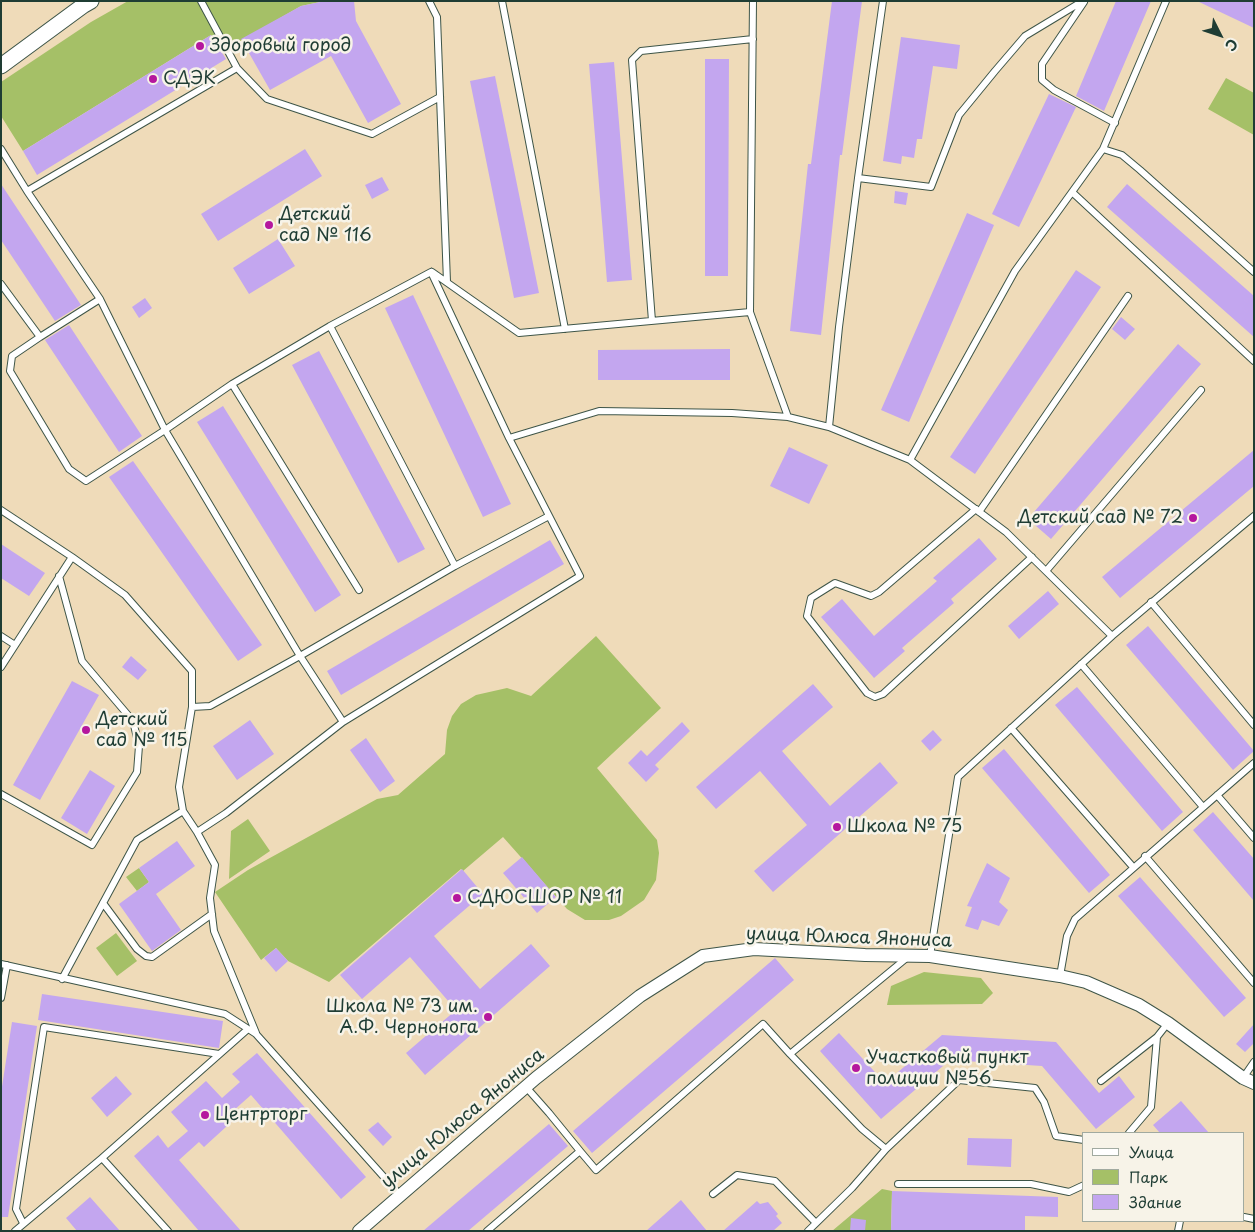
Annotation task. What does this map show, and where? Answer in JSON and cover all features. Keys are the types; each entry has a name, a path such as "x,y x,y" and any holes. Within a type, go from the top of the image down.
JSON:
{"street":[{"path":"1,66 86,2"},
{"name":"улица Юлюса Янониса","path":"359,1231 526,1087 640,996 703,956 754,949 930,956 1060,976 1086,982 1139,1005 1168,1023 1248,1081"}],"lane":[{"path":"201,1 237,68 267,99 372,134 440,98"},
{"path":"430,1 437,17 447,282"},
{"path":"502,1 565,329"},
{"path":"753,1 750,312 788,417"},
{"path":"829,427 839,327 883,1"},
{"path":"858,178 931,187 959,115 995,70 1025,36 1084,1"},
{"path":"1084,1 1042,64 1042,80 1054,90 1115,123"},
{"path":"910,460 1015,271 1103,149 1166,1"},
{"path":"652,321 632,60 641,51 753,39"},
{"path":"27,191 237,68"},
{"path":"1,149 100,299 165,430 300,656 343,722"},
{"path":"1103,149 1122,155 1254,272"},
{"path":"1072,192 1254,361"},
{"path":"431,272 518,333 750,312"},
{"path":"100,299 12,356 10,371 69,469 86,481 232,384 330,326 431,272"},
{"path":"197,832 226,813 343,722 580,576 509,438 431,272"},
{"path":"1,284 40,337"},
{"path":"1032,557 883,694 875,697 867,693 807,616 811,598 835,583 870,596 879,592 978,510 1128,296"},
{"path":"330,326 454,566"},
{"path":"232,384 359,590"},
{"path":"1046,571 1202,390"},
{"path":"509,438 599,411 788,417 829,427 910,460 978,510 1006,532 1112,636"},
{"path":"1,510 125,595 192,671 192,707 179,787 183,811 197,832 215,866 210,898 214,932 256,1034"},
{"path":"192,707 210,706 454,566 549,516"},
{"path":"930,956 958,777 1112,636 1254,516"},
{"path":"1,667 72,557"},
{"path":"1,794 92,845 137,772 139,746 133,721 82,661 59,576"},
{"path":"1151,602 1254,725"},
{"path":"1,636 15,645"},
{"path":"1081,664 1203,807"},
{"path":"1011,728 1133,867"},
{"path":"1060,976 1067,936 1075,919 1145,856 1254,764"},
{"path":"1217,795 1254,838"},
{"path":"62,979 138,840 183,811"},
{"path":"1145,856 1254,983"},
{"path":"103,904 137,949 146,956 152,957 212,914"},
{"path":"790,1054 910,956"},
{"path":"1,998 4,965 225,1014 256,1034 400,1195"},
{"path":"1101,1081 1157,1037 1168,1023"},
{"path":"526,1087 596,1170 763,1024 862,1129 886,1149"},
{"path":"24,1223 16,1210 44,1027 219,1054"},
{"path":"14,1231 102,1158 248,1029"},
{"path":"1130,1132 1150,1107 1157,1037"},
{"path":"1248,1081 1254,1062"},
{"path":"808,1231 852,1188 886,1149 959,1080 1034,1088 1044,1102 1056,1136 1082,1140"},
{"path":"487,1231 580,1151"},
{"path":"102,1158 168,1231"},
{"path":"713,1194 737,1175 776,1181 816,1223"},
{"path":"898,1184 1031,1184 1069,1192 1082,1186"}],"green space":[{"path":"128,1 325,1 301,6 221,52 211,35 23,151 1,116 1,82 91,22"},
{"path":"1226,78 1254,93 1254,135 1208,109"},
{"path":"596,636 661,708 597,768 657,840 659,853 656,880 644,900 621,916 609,920 585,920 567,909 503,837 463,871 461,869 329,982 288,961 276,948 261,960 215,892 248,870 377,799 398,795 445,754 447,730 452,716 461,704 476,695 507,688 531,696"},
{"path":"248,819 270,851 229,879 231,831"},
{"path":"139,868 149,882 137,891 126,877"},
{"path":"116,933 137,961 117,976 96,948"},
{"path":"924,972 981,978 993,993 982,1004 887,1005 891,986"},
{"path":"882,1189 892,1191 891,1231 832,1231"}],"building":[{"path":"325,1 354,1 356,21 401,104 368,123 331,56 270,90 241,39 301,6"},
{"path":"832,1 862,1 842,155 840,155 821,335 790,331 808,164 811,164"},
{"path":"1116,1 1151,1 1104,111 1076,96"},
{"path":"1197,1 1254,1 1254,28"},
{"path":"211,35 226,59 37,175 23,151"},
{"path":"901,37 960,45 957,69 933,66 922,139 917,139 914,158 902,156 901,164 883,161"},
{"path":"705,59 729,59 728,276 705,276"},
{"path":"614,62 632,280 607,282 589,64"},
{"path":"495,76 539,293 514,298 470,81"},
{"path":"1049,94 1076,107 1019,227 992,214"},
{"path":"305,149 322,176 218,241 201,214"},
{"path":"382,177 389,190 372,199 365,185"},
{"path":"1,184 81,305 55,321 1,240"},
{"path":"1127,184 1254,296 1254,337 1107,207"},
{"path":"895,191 908,193 906,205 894,203"},
{"path":"967,213 994,225 909,422 881,410"},
{"path":"278,239 295,266 249,294 233,268"},
{"path":"1076,270 1101,287 975,474 950,457"},
{"path":"413,295 511,504 483,517 385,308"},
{"path":"145,298 152,308 139,318 132,307"},
{"path":"1121,317 1135,329 1125,340 1112,329"},
{"path":"69,325 142,436 119,452 45,340"},
{"path":"1178,344 1201,364 1051,539 1028,519"},
{"path":"730,349 730,380 598,380 598,350"},
{"path":"319,351 425,549 398,563 292,365"},
{"path":"223,406 341,595 315,612 197,422"},
{"path":"789,447 828,465 809,504 770,486"},
{"path":"1254,450 1254,486 1120,598 1102,577"},
{"path":"133,461 262,645 238,661 109,477"},
{"path":"979,538 997,559 951,599 954,603 902,648 905,651 874,678 821,617 842,599 874,636 937,581 933,578"},
{"path":"550,540 564,564 341,695 327,671"},
{"path":"1,544 45,573 29,596 1,578"},
{"path":"1048,591 1059,604 1019,639 1008,626"},
{"path":"1148,626 1254,751 1233,770 1126,645"},
{"path":"131,656 147,670 138,680 122,667"},
{"path":"72,681 99,695 40,800 13,785"},
{"path":"813,684 833,707 782,751 830,806 880,762 898,783 773,892 754,871 807,825 760,771 716,809 696,787"},
{"path":"1077,687 1183,812 1162,831 1055,705"},
{"path":"250,720 274,754 237,780 213,746"},
{"path":"682,722 690,731 655,765 659,769 646,782 628,763 641,750 647,756"},
{"path":"933,730 942,740 930,751 921,741"},
{"path":"366,738 395,781 380,792 350,750"},
{"path":"1004,749 1110,875 1089,893 982,768"},
{"path":"90,770 115,786 87,834 61,818"},
{"path":"1213,812 1254,859 1254,901 1193,830"},
{"path":"177,841 195,866 156,894 181,930 152,951 119,904 149,882 139,868"},
{"path":"522,857 556,897 537,913 503,873"},
{"path":"987,863 1010,878 999,902 1008,910 999,926 982,920 978,930 965,926 972,907 967,906"},
{"path":"462,869 483,894 434,936 480,989 531,944 550,966 425,1075 406,1053 456,1010 410,957 362,999 340,975"},
{"path":"1140,877 1246,998 1224,1017 1118,896"},
{"path":"276,948 288,961 276,972 264,958"},
{"path":"775,958 794,980 592,1153 573,1131"},
{"path":"42,994 223,1021 219,1048 38,1020"},
{"path":"12,1022 37,1026 8,1217 1,1217 1,1093"},
{"path":"1254,1024 1254,1043 1245,1052 1236,1044"},
{"path":"839,1033 885,1083 942,1035 1056,1042 1099,1093 1119,1076 1135,1097 1096,1129 1042,1066 950,1060 881,1119 820,1051"},
{"path":"257,1053 366,1177 341,1199 251,1095 233,1111 238,1116 204,1147 199,1142 179,1160 241,1231 199,1231 134,1156 158,1135 168,1148 188,1131 171,1112 206,1081 222,1098 240,1082 232,1074"},
{"path":"116,1076 132,1094 107,1117 91,1098"},
{"path":"1181,1101 1208,1132 1159,1132 1153,1125"},
{"path":"378,1122 392,1137 383,1146 368,1130"},
{"path":"549,1124 568,1146 468,1231 423,1231"},
{"path":"968,1138 1012,1139 1011,1167 967,1165"},
{"path":"892,1191 1058,1197 1058,1217 1025,1216 1025,1231 891,1231"},
{"path":"90,1197 120,1231 77,1231 66,1218"},
{"path":"681,1200 707,1231 646,1231"},
{"path":"757,1201 760,1204 768,1202 778,1214 776,1216 782,1223 773,1231 723,1231"},
{"path":"851,1218 866,1220 865,1231 850,1231"}],"place":[{"name":"Здоровый город","path":"200,46"},
{"name":"СДЭК","path":"153,79"},
{"name":"Детский сад № 116","path":"269,225"},
{"name":"Детский сад № 72","path":"1193,518"},
{"name":"Детский сад № 115","path":"86,730"},
{"name":"Школа № 75","path":"837,827"},
{"name":"СДЮСШОР № 11","path":"457,898"},
{"name":"Школа № 73 им. А.Ф. Чернонога","path":"488,1017"},
{"name":"Участковый пункт полиции №56","path":"856,1068"},
{"name":"Центрторг","path":"205,1115"}]}
